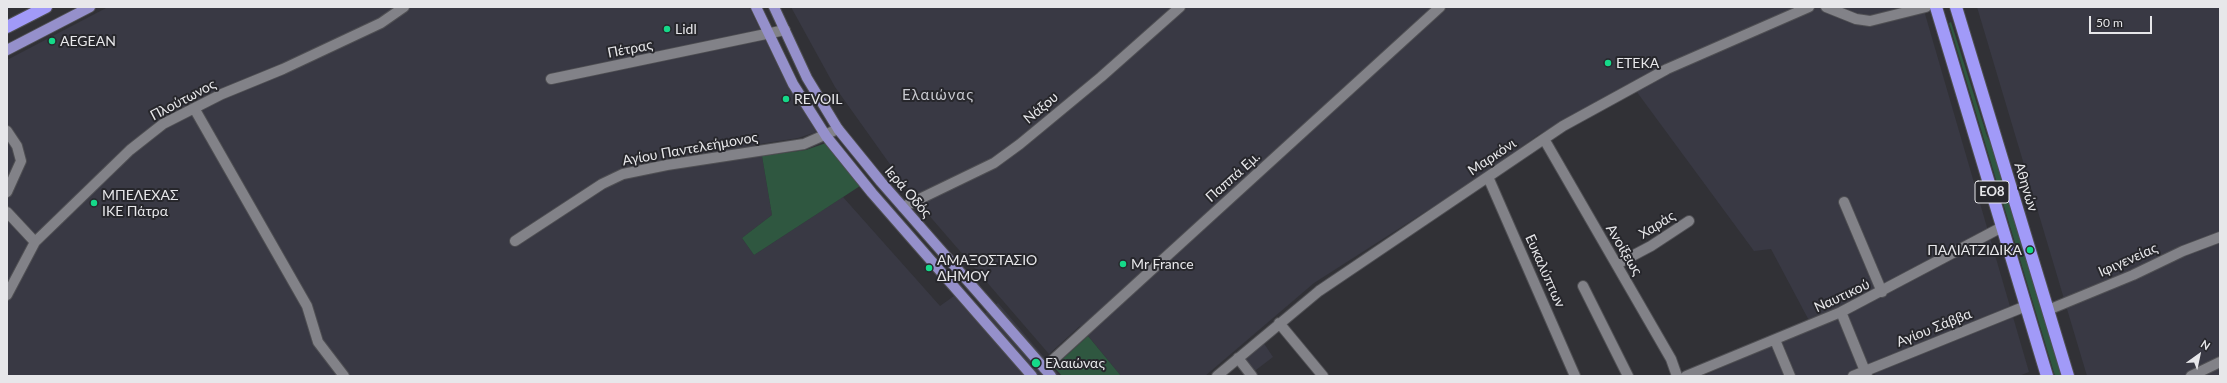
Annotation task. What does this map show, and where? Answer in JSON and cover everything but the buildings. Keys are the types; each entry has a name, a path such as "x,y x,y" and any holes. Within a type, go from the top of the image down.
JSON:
{"highway":[{"path":"7,27 46,7"},
{"name":"ΕΟ8","path":"1936,7 2047,376"},
{"name":"Αθηνών","path":"1956,7 2068,376"}],"main road":[{"path":"7,50 90,7"},
{"name":"Ιερά Οδός","path":"756,7 768,35 793,84 826,136 872,193 1032,376"},
{"name":"Ιερά Οδός","path":"774,7 807,78 838,129 903,208 1051,376"}],"street":[{"name":"Πλούτωνος","path":"7,295 35,242 139,142 163,124 194,108 283,69 381,23 404,7"},
{"name":"Νάξου","path":"903,208 994,163 1101,77 1180,7"},
{"name":"Παππά Εμ.","path":"1044,368 1440,7"},
{"name":"Μαρκόνι","path":"1217,376 1319,291 1563,126 1667,69 1809,7"},
{"path":"1826,7 1856,20 1870,21 1926,7"},
{"name":"Πέτρας","path":"551,79 768,35 785,30"},
{"path":"194,108 307,306 318,342 344,376"},
{"name":"Αγίου Παντελεήμονος","path":"515,241 602,184 623,174 660,166 804,144 826,136 838,129"},
{"path":"7,130 17,146 21,161 7,192"},
{"name":"Ανοίξεως","path":"1544,139 1577,199 1617,264 1671,359 1677,376"},
{"name":"Ευκαλύπτων","path":"1488,177 1575,376"},
{"path":"1844,202 1882,292"},
{"path":"7,212 35,242"},
{"name":"Χαράς","path":"1617,264 1651,246 1689,221"},
{"name":"Ναυτικού","path":"1686,376 1841,312 1882,292 2002,227"},
{"name":"Ιφιγενείας","path":"2048,310 2133,275 2183,250 2220,237"},
{"path":"1583,286 1628,376"},
{"name":"Αγίου Σάββα","path":"1853,376 1866,374 2026,306"},
{"path":"1841,312 1866,374"},
{"path":"1279,323 1323,376"},
{"path":"1775,340 1790,376"},
{"path":"1238,358 1252,376"},
{"path":"2191,376 2220,362"}],"shaded area":[{"path":"108,7 749,7 787,84 816,132 798,138 760,144 772,215 742,238 754,255 843,197 940,306 954,296 1025,376 7,376 7,60"},
{"path":"791,7 1923,7 2029,372 2019,376 1876,376 1874,372 1857,376 1703,376 1813,328 1771,249 1754,251 1631,84 1538,135 1489,171 1314,283 1205,376 1121,376 1080,326 1049,354 914,198 835,87"},
{"path":"1977,7 2220,7 2220,376 2087,376"},
{"path":"998,303 1060,376 1033,376 982,316"},
{"path":"1263,342 1273,357 1252,373 1241,360"}],"green space":[{"path":"1951,22 1987,136 1993,148 2062,376 2055,376 1949,23"},
{"path":"826,143 860,186 754,255 742,238 772,215 762,156 806,150"},
{"path":"1088,336 1121,376 1062,376 1054,367"}],"place":[{"name":"Lidl","path":"667,29"},
{"name":"AEGEAN","path":"52,41"},
{"name":"ΕΤΕΚΑ","path":"1608,63"},
{"name":"REVOIL","path":"786,99"},
{"name":"ΜΠΕΛΕΧΑΣ ΙΚΕ Πάτρα","path":"94,203"},
{"name":"ΠΑΛΙΑΤΖΙΔΙΚΑ","path":"2030,250"},
{"name":"Mr France","path":"1123,264"},
{"name":"ΑΜΑΞΟΣΤΑΣΙΟ ΔΗΜΟΥ","path":"929,268"},
{"name":"Ελαιώνας","path":"1036,363"}],"district":[{"name":"Ελαιώνας","path":"938,95"}]}
